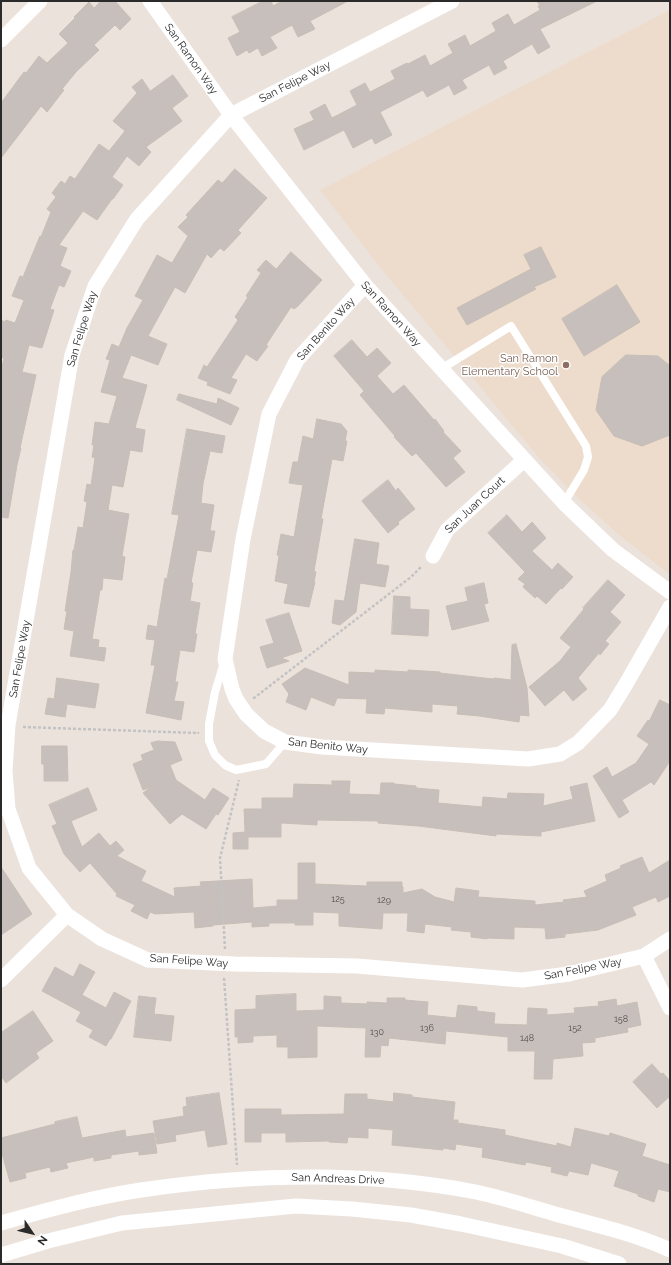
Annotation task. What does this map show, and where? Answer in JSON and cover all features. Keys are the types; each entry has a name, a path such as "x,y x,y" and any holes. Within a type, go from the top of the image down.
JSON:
{"street":[{"path":"1,40 40,1"},
{"name":"San Ramon Way","path":"150,1 232,115 365,285 564,503 613,550 670,592"},
{"name":"San Felipe Way","path":"452,1 232,115 137,220 95,286 72,354 8,725 4,771 8,810 30,868 67,915 102,939 148,960 234,964 357,966 522,980 569,974 644,956 670,939"},
{"name":"San Benito Way","path":"365,285 298,360 269,414 244,539 225,659 232,689 236,699 246,714 264,731 285,742 322,747 528,759 560,754 578,743 610,710 670,607"},
{"name":"San Juan Court","path":"432,556 447,530 524,460"},
{"path":"1,980 67,915"},
{"path":"644,956 670,1008"},
{"name":"San Andreas Drive","path":"1,1222 78,1202 148,1189 298,1176 346,1178 424,1184 477,1192 610,1229 670,1250"},
{"path":"1,1255 48,1241 122,1223 296,1206 352,1209 411,1215 461,1224 562,1246 619,1264"}],"lane":[{"path":"441,369 511,326 586,446 588,457 584,470 564,503"},
{"path":"225,659 215,692 209,724 210,741 215,755 225,765 236,770 266,764 285,742"}],"path":[{"path":"250,691 254,698 411,577 432,556"},
{"path":"23,720 22,727 38,728 198,733 201,726"},
{"path":"230,950 225,951 220,858 239,780 235,779"},
{"path":"230,978 224,978 237,1165"}],"shaded area":[{"name":"San Ramon Elementary School","path":"670,10 670,574 619,535 577,497 541,460 383,271 320,190"}],"building":[{"path":"101,1 115,1 131,19 120,30 115,25 94,45 99,50 76,72 62,89 64,90 47,112 41,106 1,158 1,103 24,72 26,73 39,56 47,63 68,43 59,34 75,18 74,17 89,2 94,8"},
{"path":"263,1 271,1 273,6 282,1 348,1 310,21 315,29 298,37 292,25 270,37 277,48 262,56 258,48 249,53 247,50 237,56 228,38 240,32 232,17"},
{"path":"537,1 597,1 540,29 550,47 538,54 532,44 503,61 507,68 494,75 489,65 462,80 467,88 454,95 449,85 427,97 423,90 380,112 392,135 375,144 372,138 353,148 344,130 304,150 294,129 314,120 310,112 325,104 332,118 357,105 350,91 365,83 370,92 395,79 391,71 425,55 430,66 453,53 448,44 465,35 470,46 496,31 492,23 508,14 514,25 540,10 538,6 540,6"},
{"path":"173,75 188,96 172,108 182,121 146,147 151,152 139,166 127,156 112,177 123,185 97,220 83,211 59,245 67,248 60,266 71,271 64,287 59,285 50,309 54,310 42,348 29,345 22,372 36,375 20,448 8,518 1,517 1,371 4,358 1,357 1,320 15,323 24,300 12,296 20,276 23,277 51,212 47,209 56,197 52,193 61,181 65,184 70,176 75,179 99,144 109,151 125,131 113,121 137,93 132,87 142,79 150,91"},
{"path":"235,169 267,198 238,230 241,233 224,251 220,248 211,258 207,254 185,293 175,287 148,336 167,344 158,365 131,355 122,378 147,385 135,428 145,430 142,452 130,450 123,487 112,485 108,510 129,514 122,556 125,557 122,580 103,578 102,590 100,590 92,639 99,640 98,647 106,648 104,661 70,656 74,631 64,629 67,611 65,611 73,550 78,527 83,528 87,502 84,501 87,484 91,485 95,458 92,457 94,445 92,445 95,422 109,424 117,396 101,392 110,360 106,359 112,344 119,347 127,328 143,300 135,296 157,255 172,263 188,236 178,227 188,217 186,215 218,180 222,183"},
{"path":"541,247 556,277 534,287 536,289 467,325 457,308 531,269 524,255"},
{"path":"291,252 322,280 298,306 294,309 291,307 266,345 268,346 257,361 246,354 231,378 237,380 230,394 207,385 208,382 198,378 204,365 207,367 238,320 235,317 248,297 246,296 261,273 257,270 266,260 276,269"},
{"path":"617,285 640,322 584,356 562,319"},
{"path":"352,340 367,357 377,348 391,363 377,376 393,394 404,385 434,420 435,419 444,431 443,432 461,451 453,458 465,472 446,487 416,453 412,456 394,437 395,436 360,395 364,391 334,356"},
{"path":"626,355 658,356 670,366 670,435 642,446 614,436 596,410 602,377"},
{"path":"179,394 217,404 218,398 239,408 231,425 177,400"},
{"path":"317,419 341,424 347,431 345,441 347,441 343,461 332,459 321,519 323,519 314,571 316,572 315,582 309,607 284,603 288,584 275,581 279,556 277,555 281,534 294,537 303,485 289,483 293,462 298,462 303,436 313,439"},
{"path":"187,429 225,436 222,453 210,451 203,484 201,503 214,505 210,531 215,531 211,552 197,550 191,583 193,583 190,601 200,603 194,652 180,650 175,682 178,682 174,701 184,702 181,720 146,713 155,665 151,665 155,640 146,639 148,625 157,627 165,578 167,579 179,515 172,514"},
{"path":"388,480 396,491 398,488 415,509 398,522 399,524 388,533 362,501"},
{"path":"507,515 522,532 532,522 546,538 532,551 552,570 558,563 573,577 546,604 537,596 535,598 523,587 525,584 518,579 525,572 488,533"},
{"path":"355,539 379,543 376,564 389,566 385,587 360,583 356,612 340,625 332,623 335,600 344,601"},
{"path":"608,580 625,595 610,612 621,622 605,641 609,644 600,655 599,653 578,678 587,689 573,701 564,690 545,706 529,687 560,661 571,647 560,638 584,609 583,608"},
{"path":"484,583 488,603 484,604 489,621 452,630 446,606 468,601 465,588"},
{"path":"394,596 410,597 410,609 429,610 428,636 392,634"},
{"path":"289,613 302,651 281,658 289,661 267,668 260,647 274,643 266,620"},
{"path":"516,644 527,688 529,716 520,715 519,722 457,714 458,706 432,704 432,712 385,708 384,714 366,713 367,699 337,698 334,706 311,697 306,710 286,702 289,694 282,684 305,668 349,685 349,672 375,673 375,670 440,672 511,680 512,645"},
{"path":"57,678 99,684 95,708 67,704 65,717 45,714 48,698 54,699"},
{"path":"660,700 670,705 670,761 654,785 651,782 622,800 629,812 619,818 593,776 607,767 612,777 636,763 649,744 637,736 648,720 649,721"},
{"path":"158,741 175,742 182,760 170,765 176,780 205,800 213,788 229,798 218,815 216,814 206,829 182,814 170,824 143,793 151,787 143,790 133,764 143,760 141,755 154,750 151,743"},
{"path":"42,746 67,746 68,781 44,781"},
{"path":"332,781 350,781 349,794 380,795 381,783 394,783 416,786 416,788 439,790 438,803 482,807 483,797 507,799 508,793 544,794 543,806 573,799 570,787 587,783 595,821 541,832 541,836 496,834 496,836 418,826 378,823 378,821 317,820 317,825 281,823 281,837 248,837 248,849 233,849 233,833 245,832 244,809 262,809 262,798 293,798 294,784 332,785"},
{"path":"88,788 97,810 71,821 82,847 99,833 110,846 116,841 124,850 117,856 146,871 141,881 175,897 174,888 201,886 200,882 252,879 253,908 277,906 277,900 298,900 298,863 315,863 315,884 367,886 367,882 402,882 403,893 422,889 435,897 454,902 456,888 479,891 478,897 535,901 535,905 564,902 563,900 587,897 584,891 607,881 605,875 621,868 620,866 642,857 649,873 670,860 670,896 658,902 656,897 632,907 636,915 598,930 565,934 565,937 546,939 545,928 514,927 514,939 487,939 471,937 471,932 451,930 452,927 425,924 424,933 407,931 408,913 383,913 382,929 339,926 339,913 313,912 313,925 269,923 269,926 252,927 252,922 195,928 194,912 155,914 150,912 147,919 131,911 135,905 116,896 117,894 90,863 80,872 64,854 52,826 57,824 49,805"},
{"path":"1,867 32,914 1,935"},
{"path":"80,964 95,972 82,995 106,1008 114,992 131,1001 106,1046 89,1037 93,1030 76,1021 81,1012 42,991 55,967 73,977"},
{"path":"296,994 296,1011 324,1010 324,996 341,997 341,1003 367,1004 367,1002 387,1003 387,998 405,998 405,1000 428,1002 427,1015 456,1018 458,1005 477,1007 477,1011 495,1013 494,1024 527,1025 528,1008 547,1009 547,1015 575,1013 574,1008 599,1006 598,1002 616,999 617,1006 637,1002 641,1025 627,1028 628,1032 595,1038 595,1042 582,1043 583,1056 553,1059 552,1079 534,1079 535,1051 508,1051 508,1037 446,1031 445,1044 389,1038 388,1046 381,1045 380,1057 365,1057 366,1028 317,1026 317,1057 288,1058 288,1047 277,1047 277,1035 253,1036 253,1042 238,1043 238,1037 235,1037 235,1010 256,1009 256,996"},
{"path":"139,996 156,998 154,1014 174,1016 171,1041 134,1037"},
{"path":"33,1011 53,1041 36,1053 39,1058 6,1083 1,1076 1,1033"},
{"path":"652,1064 670,1081 670,1096 657,1108 633,1082"},
{"path":"219,1093 227,1144 208,1147 205,1130 175,1135 176,1141 157,1144 153,1121 184,1116 183,1107 187,1106 186,1098"},
{"path":"394,1093 412,1095 412,1097 455,1102 453,1120 458,1120 458,1123 505,1130 505,1135 557,1146 557,1143 571,1147 575,1128 609,1136 610,1133 646,1144 642,1156 670,1165 670,1192 658,1189 654,1202 638,1196 638,1194 614,1186 619,1171 591,1163 588,1175 569,1171 567,1176 551,1172 552,1167 526,1162 525,1165 482,1157 483,1148 456,1144 455,1150 443,1148 443,1150 392,1145 393,1130 368,1128 368,1138 348,1137 347,1143 329,1141 286,1142 286,1133 261,1133 261,1142 245,1142 245,1109 281,1109 281,1115 344,1114 345,1094 367,1094 367,1099 393,1102"},
{"path":"77,1117 82,1138 125,1130 126,1137 154,1133 157,1153 139,1155 139,1151 111,1155 111,1158 94,1161 94,1157 66,1163 68,1168 51,1172 50,1167 25,1173 26,1178 10,1182 1,1150 1,1138"}],"place":[{"name":"San Ramon Elementary School","path":"566,365"}]}
